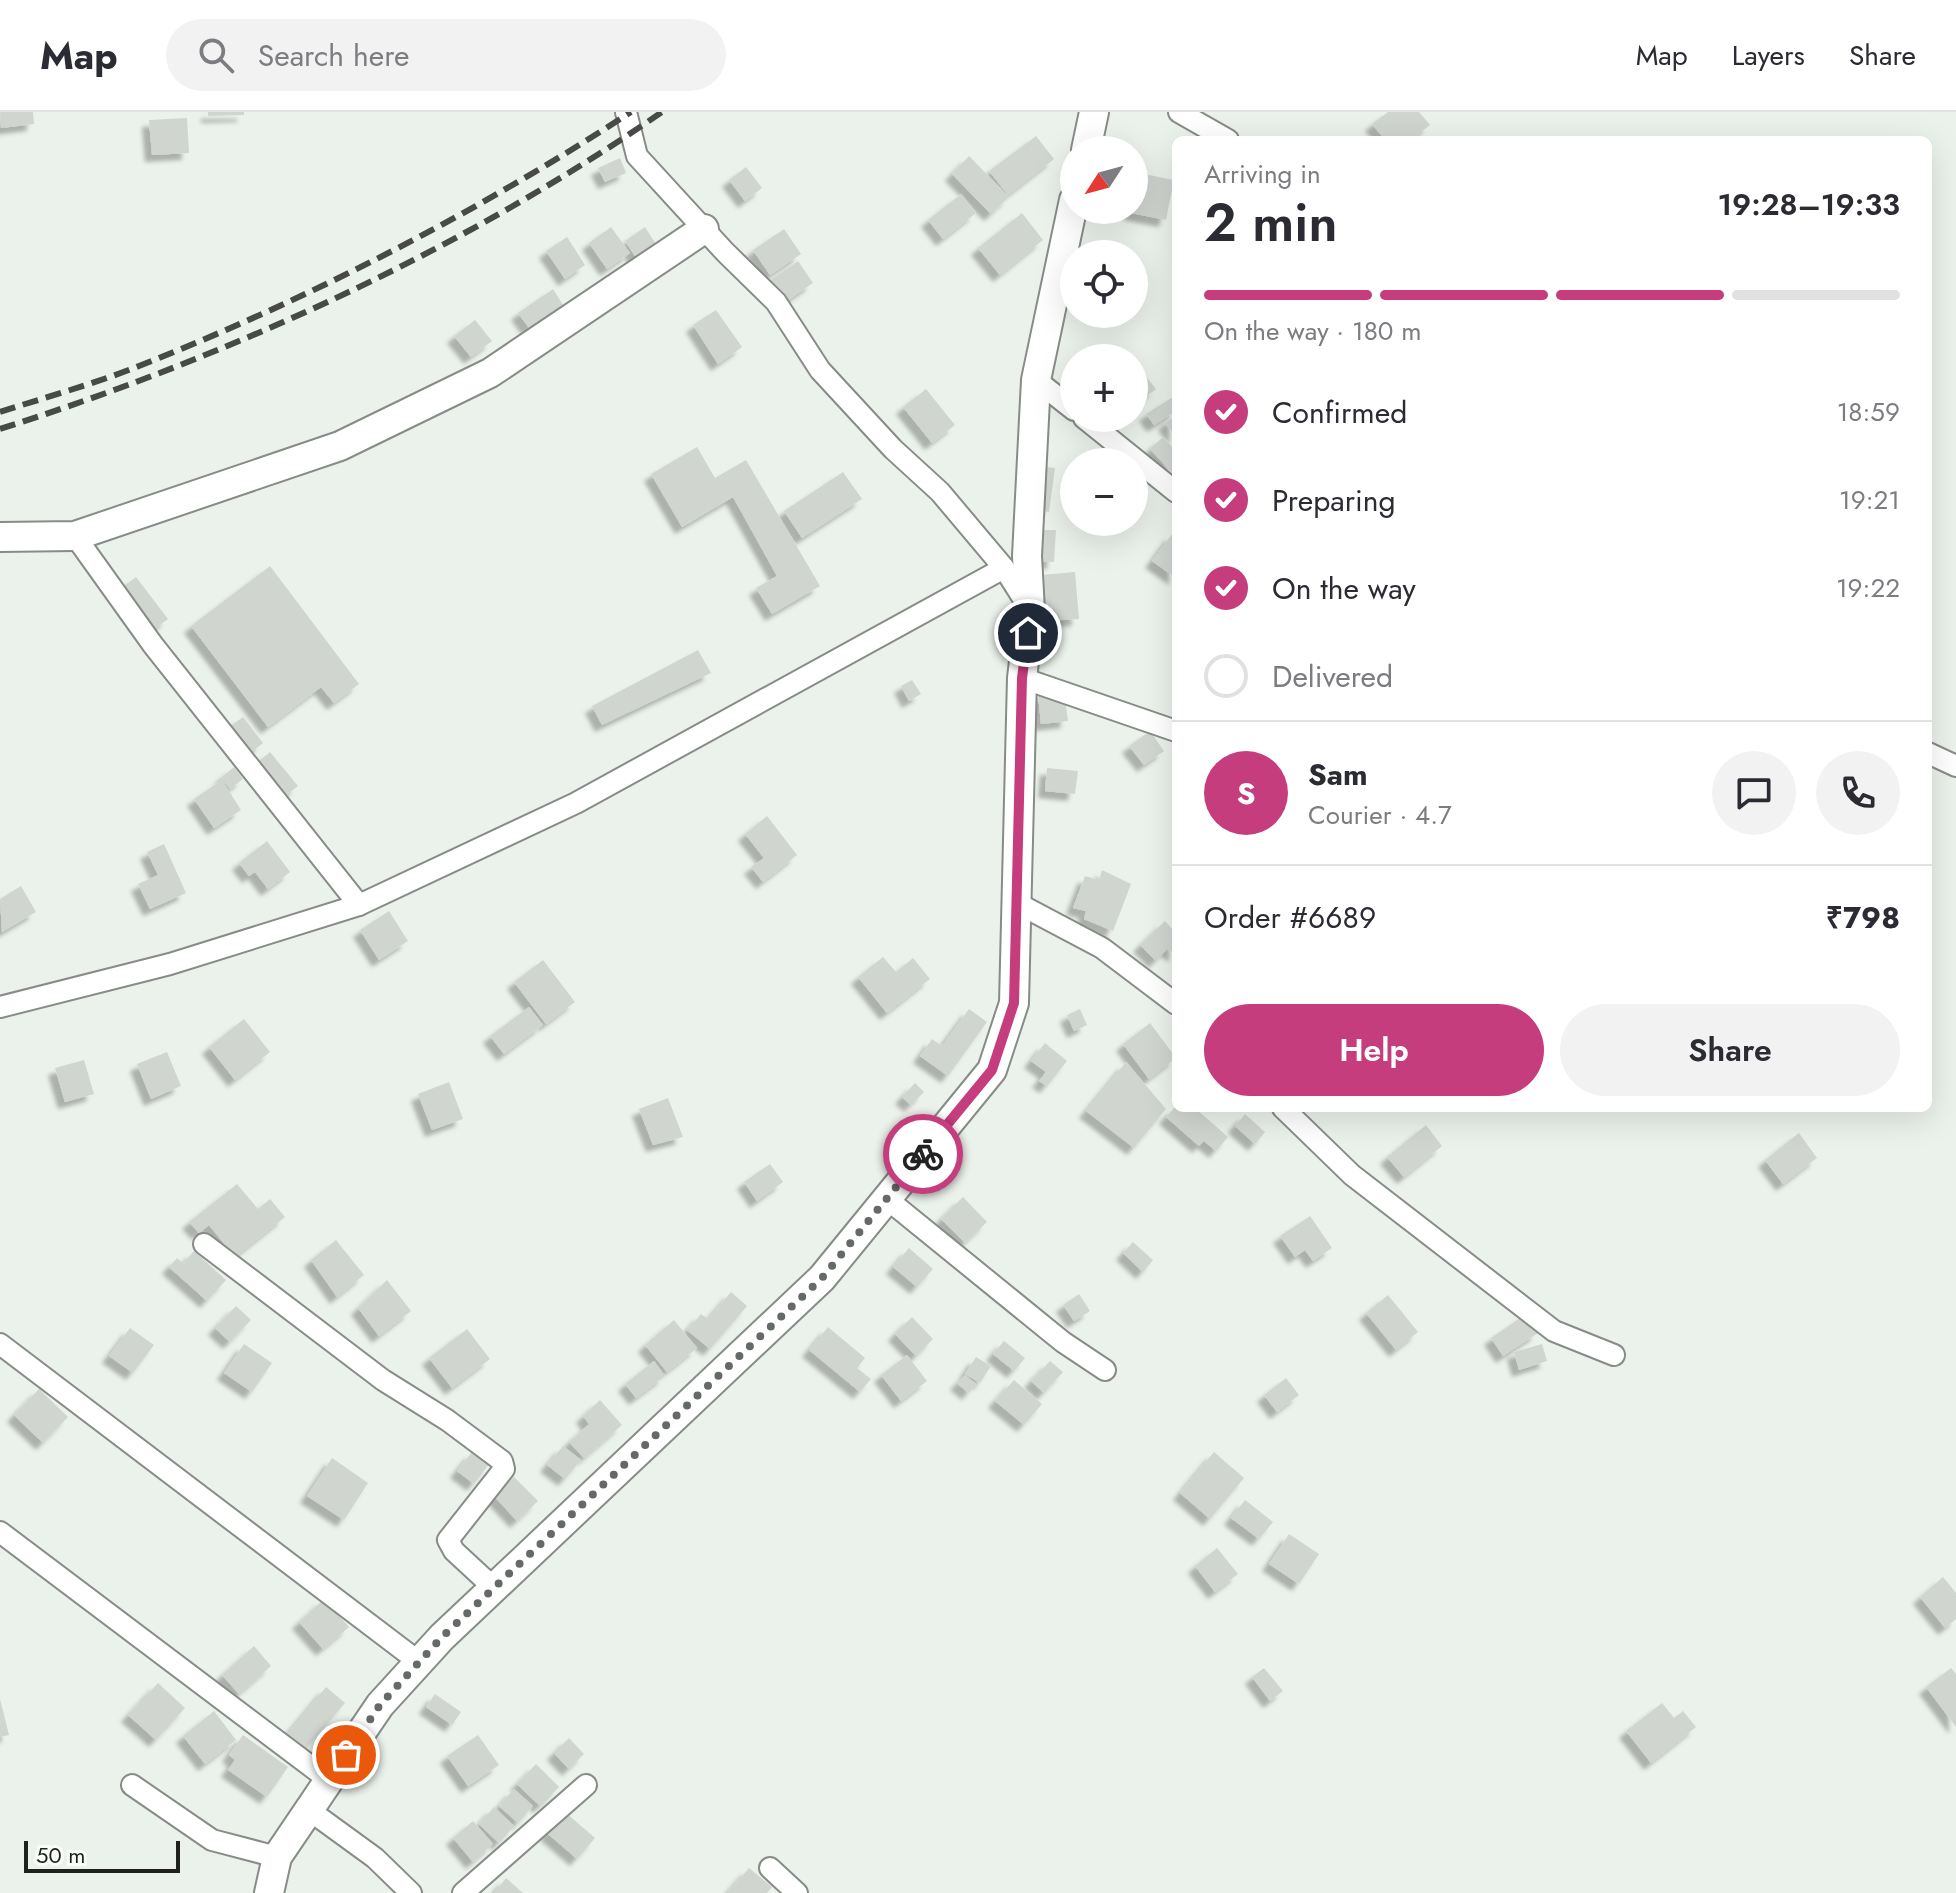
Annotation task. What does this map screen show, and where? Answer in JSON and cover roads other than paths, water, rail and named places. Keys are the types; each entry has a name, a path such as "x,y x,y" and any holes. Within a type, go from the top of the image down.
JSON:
{"street":[{"path":"626,112 637,156 776,302 820,370 893,449 940,492 1004,568 1030,611"},
{"path":"1089,136 1094,112"},
{"path":"1179,112 1221,136"},
{"path":"269,1893 277,1857 380,1705 494,1588 822,1278 992,1070 1014,1003 1022,678 1030,611 1027,556 1036,380 1069,224"},
{"path":"0,537 75,536 340,446 490,373 704,229"},
{"path":"1036,380 1060,399"},
{"path":"1101,432 1172,489"},
{"path":"75,536 153,645 359,905"},
{"path":"0,1007 170,964 359,905 576,803 1004,568"},
{"path":"1022,678 1172,730"},
{"path":"1932,755 1956,766"},
{"path":"1017,903 1102,948 1171,993"},
{"path":"1287,1112 1352,1175 1554,1331 1614,1355"},
{"path":"887,1199 1063,1342 1105,1370"},
{"path":"204,1244 383,1380 447,1420 502,1461 504,1469 448,1540 454,1551 494,1588"},
{"path":"0,1344 419,1662"},
{"path":"0,1532 329,1780"},
{"path":"132,1785 212,1840 277,1857"},
{"path":"463,1893 586,1785"},
{"path":"309,1810 375,1858 411,1893"},
{"path":"770,1868 797,1893"}],"railway":[{"path":"0,412 139,366 329,283 453,219 631,112"},
{"path":"0,429 173,368 343,295 506,210 662,112"}]}
